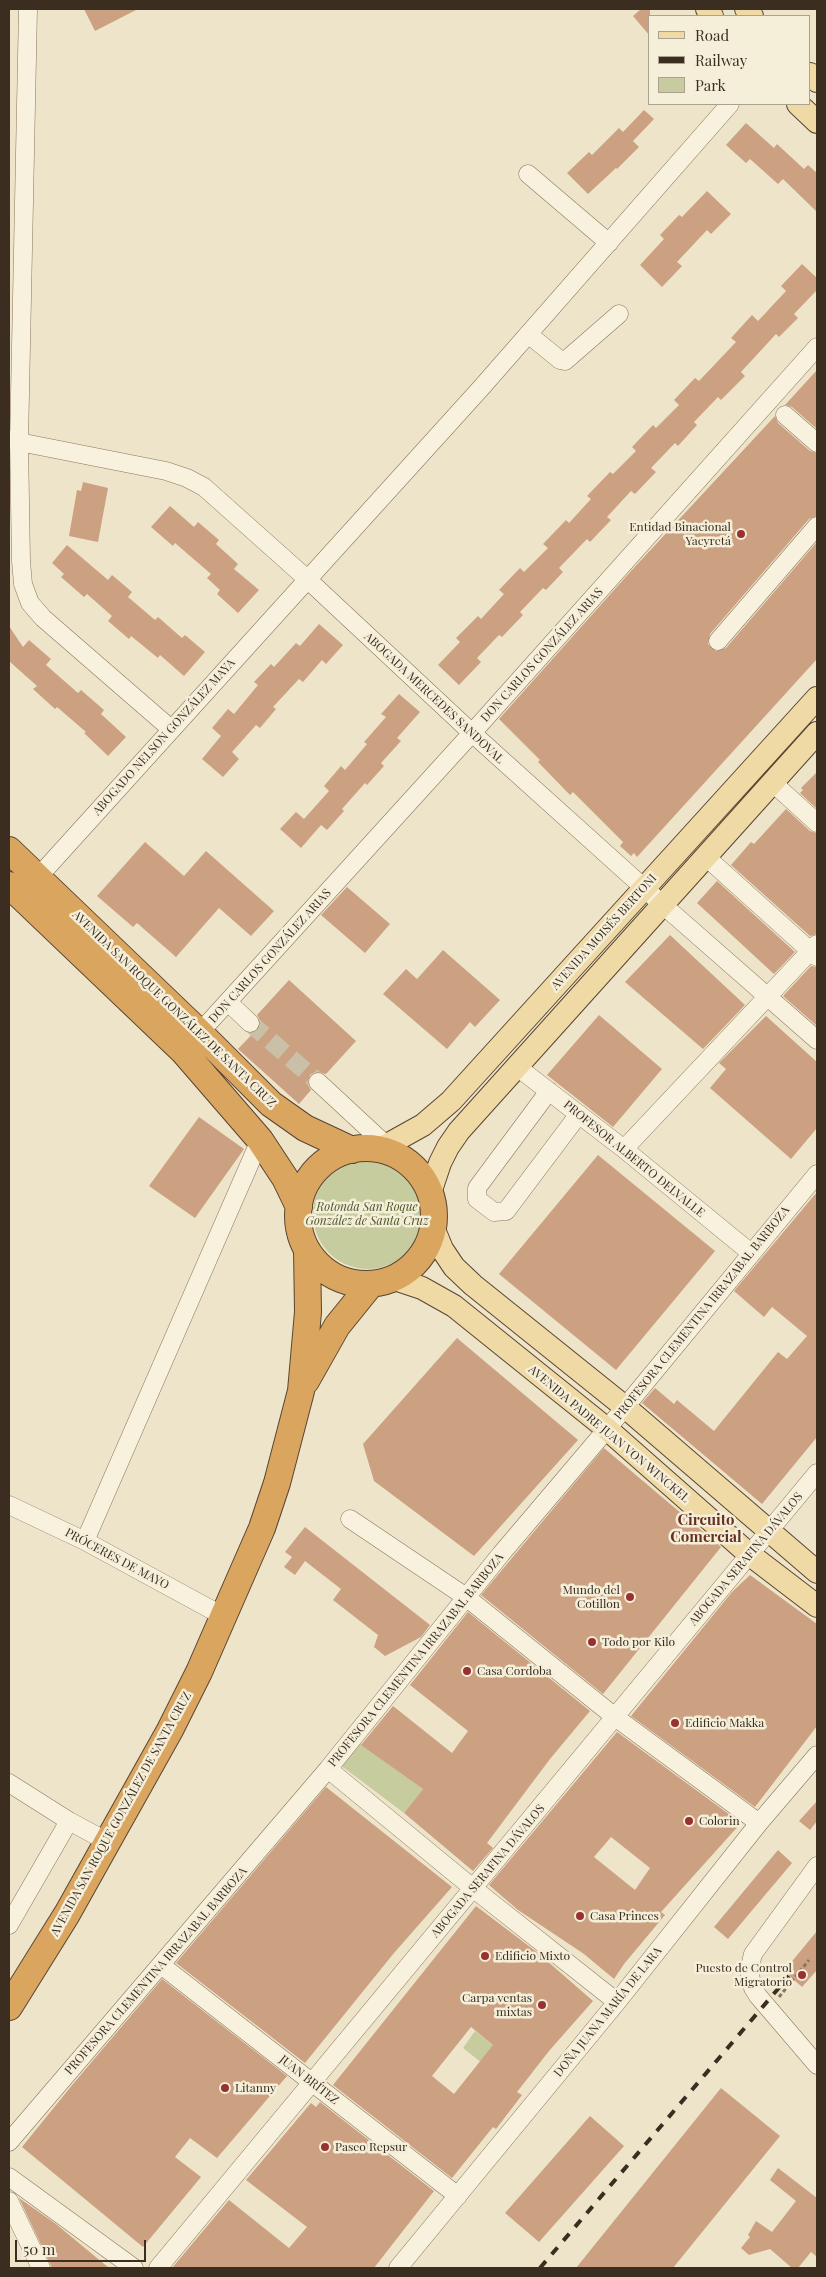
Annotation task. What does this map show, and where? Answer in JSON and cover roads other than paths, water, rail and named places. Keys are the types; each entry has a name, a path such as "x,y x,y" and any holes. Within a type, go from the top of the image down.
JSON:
{"highway":[{"name":"AVENIDA SAN ROQUE GONZÁLEZ DE SANTA CRUZ","path":"9,850 22,886 192,1042 287,1116 325,1138 352,1150"},
{"name":"AVENIDA SAN ROQUE GONZÁLEZ DE SANTA CRUZ","path":"192,1042 285,1178 299,1207"},
{"path":"382,1148 410,1164 422,1178 430,1193 433,1204 433,1227 422,1254 409,1268 382,1281 349,1282 329,1273 313,1259 307,1250 299,1229 299,1207 304,1189 313,1174 327,1161 352,1150 382,1148"},
{"name":"AVENIDA SAN ROQUE GONZÁLEZ DE SANTA CRUZ","path":"9,2004 67,1914 170,1730 224,1616 262,1528 278,1483 301,1391 308,1312 307,1250"},
{"name":"AVENIDA SAN ROQUE GONZÁLEZ DE SANTA CRUZ","path":"301,1391 337,1326 382,1281"}],"main road":[{"path":"799,105 817,122"},
{"name":"AVENIDA MOISÉS BERTONI","path":"382,1148 423,1125 451,1101 817,698"},
{"name":"AVENIDA MOISÉS BERTONI","path":"430,1193 448,1147 516,1066 663,906 772,782 816,737"},
{"path":"433,1227 442,1249 454,1267 473,1285 625,1407 817,1572"},
{"name":"AVENIDA PADRE JUAN VON WINCKEL","path":"382,1281 422,1288 454,1306 607,1429 750,1554 817,1606"}],"street":[{"path":"28,9 14,441 20,561 23,584 30,603 43,618 171,729"},
{"name":"ABOGADO NELSON GONZÁLEZ MAYA","path":"22,886 171,729 528,334 729,105"},
{"path":"528,174 609,243"},
{"path":"528,334 560,360 565,361 620,314"},
{"name":"DON CARLOS GONZÁLEZ ARIAS","path":"192,1042 472,734 817,347"},
{"path":"785,415 817,443"},
{"name":"ABOGADA MERCEDES SANDOVAL","path":"14,441 166,471 187,478 204,487 306,578 472,734 663,906 817,1040"},
{"path":"718,641 817,526"},
{"path":"794,722 816,737"},
{"path":"772,782 817,823"},
{"path":"624,1150 815,951 705,856"},
{"path":"228,1002 250,1023"},
{"name":"PROFESOR ALBERTO DELVALLE","path":"516,1066 579,1114 750,1253"},
{"path":"318,1082 382,1148"},
{"path":"549,1091 477,1188 476,1199 494,1212 506,1211 579,1114"},
{"path":"85,1541 260,1140"},
{"name":"PROFESORA CLEMENTINA IRRAZABAL BARBOZA","path":"9,2142 328,1769 466,1597 817,1174"},
{"name":"ABOGADA SERAFINA DÁVALOS","path":"158,2268 817,1473"},
{"name":"PRÓCERES DE MAYO","path":"9,1505 85,1541 224,1616"},
{"path":"350,1519 466,1597 615,1717 758,1822"},
{"name":"DOÑA JUANA MARÍA DE LARA","path":"398,2268 617,2002 758,1822 817,1754"},
{"path":"328,1769 474,1889 617,2002"},
{"path":"9,1783 69,1821 108,1842"},
{"path":"9,1925 69,1821"},
{"path":"817,1866 753,1954 750,1971 753,1988 817,2065"},
{"name":"JUAN BRÍTEZ","path":"161,1965 458,2196"},
{"path":"9,2177 134,2268"},
{"path":"9,2201 41,2268"}],"tunnel":[{"path":"250,1023 318,1082"}],"railway":[{"path":"540,2268 789,1976"}],"place":[{"name":"Entidad Binacional Yacyretá","path":"741,534"},
{"name":"Mundo del Cotillon","path":"630,1597"},
{"name":"Todo por Kilo","path":"592,1642"},
{"name":"Casa Cordoba","path":"467,1671"},
{"name":"Edificio Makka","path":"675,1723"},
{"name":"Colorin","path":"689,1821"},
{"name":"Casa Princes","path":"580,1916"},
{"name":"Edificio Mixto","path":"485,1956"},
{"name":"Puesto de Control Migratorio","path":"802,1975"},
{"name":"Carpa ventas mixtas","path":"542,2005"},
{"name":"Litanny","path":"225,2088"},
{"name":"Paseo Repsur","path":"325,2147"}],"district":[{"name":"Circuito Comercial","path":"706,1528"}],"park label":[{"name":"Rotonda San Roque González de Santa Cruz","path":"367,1214"}]}
